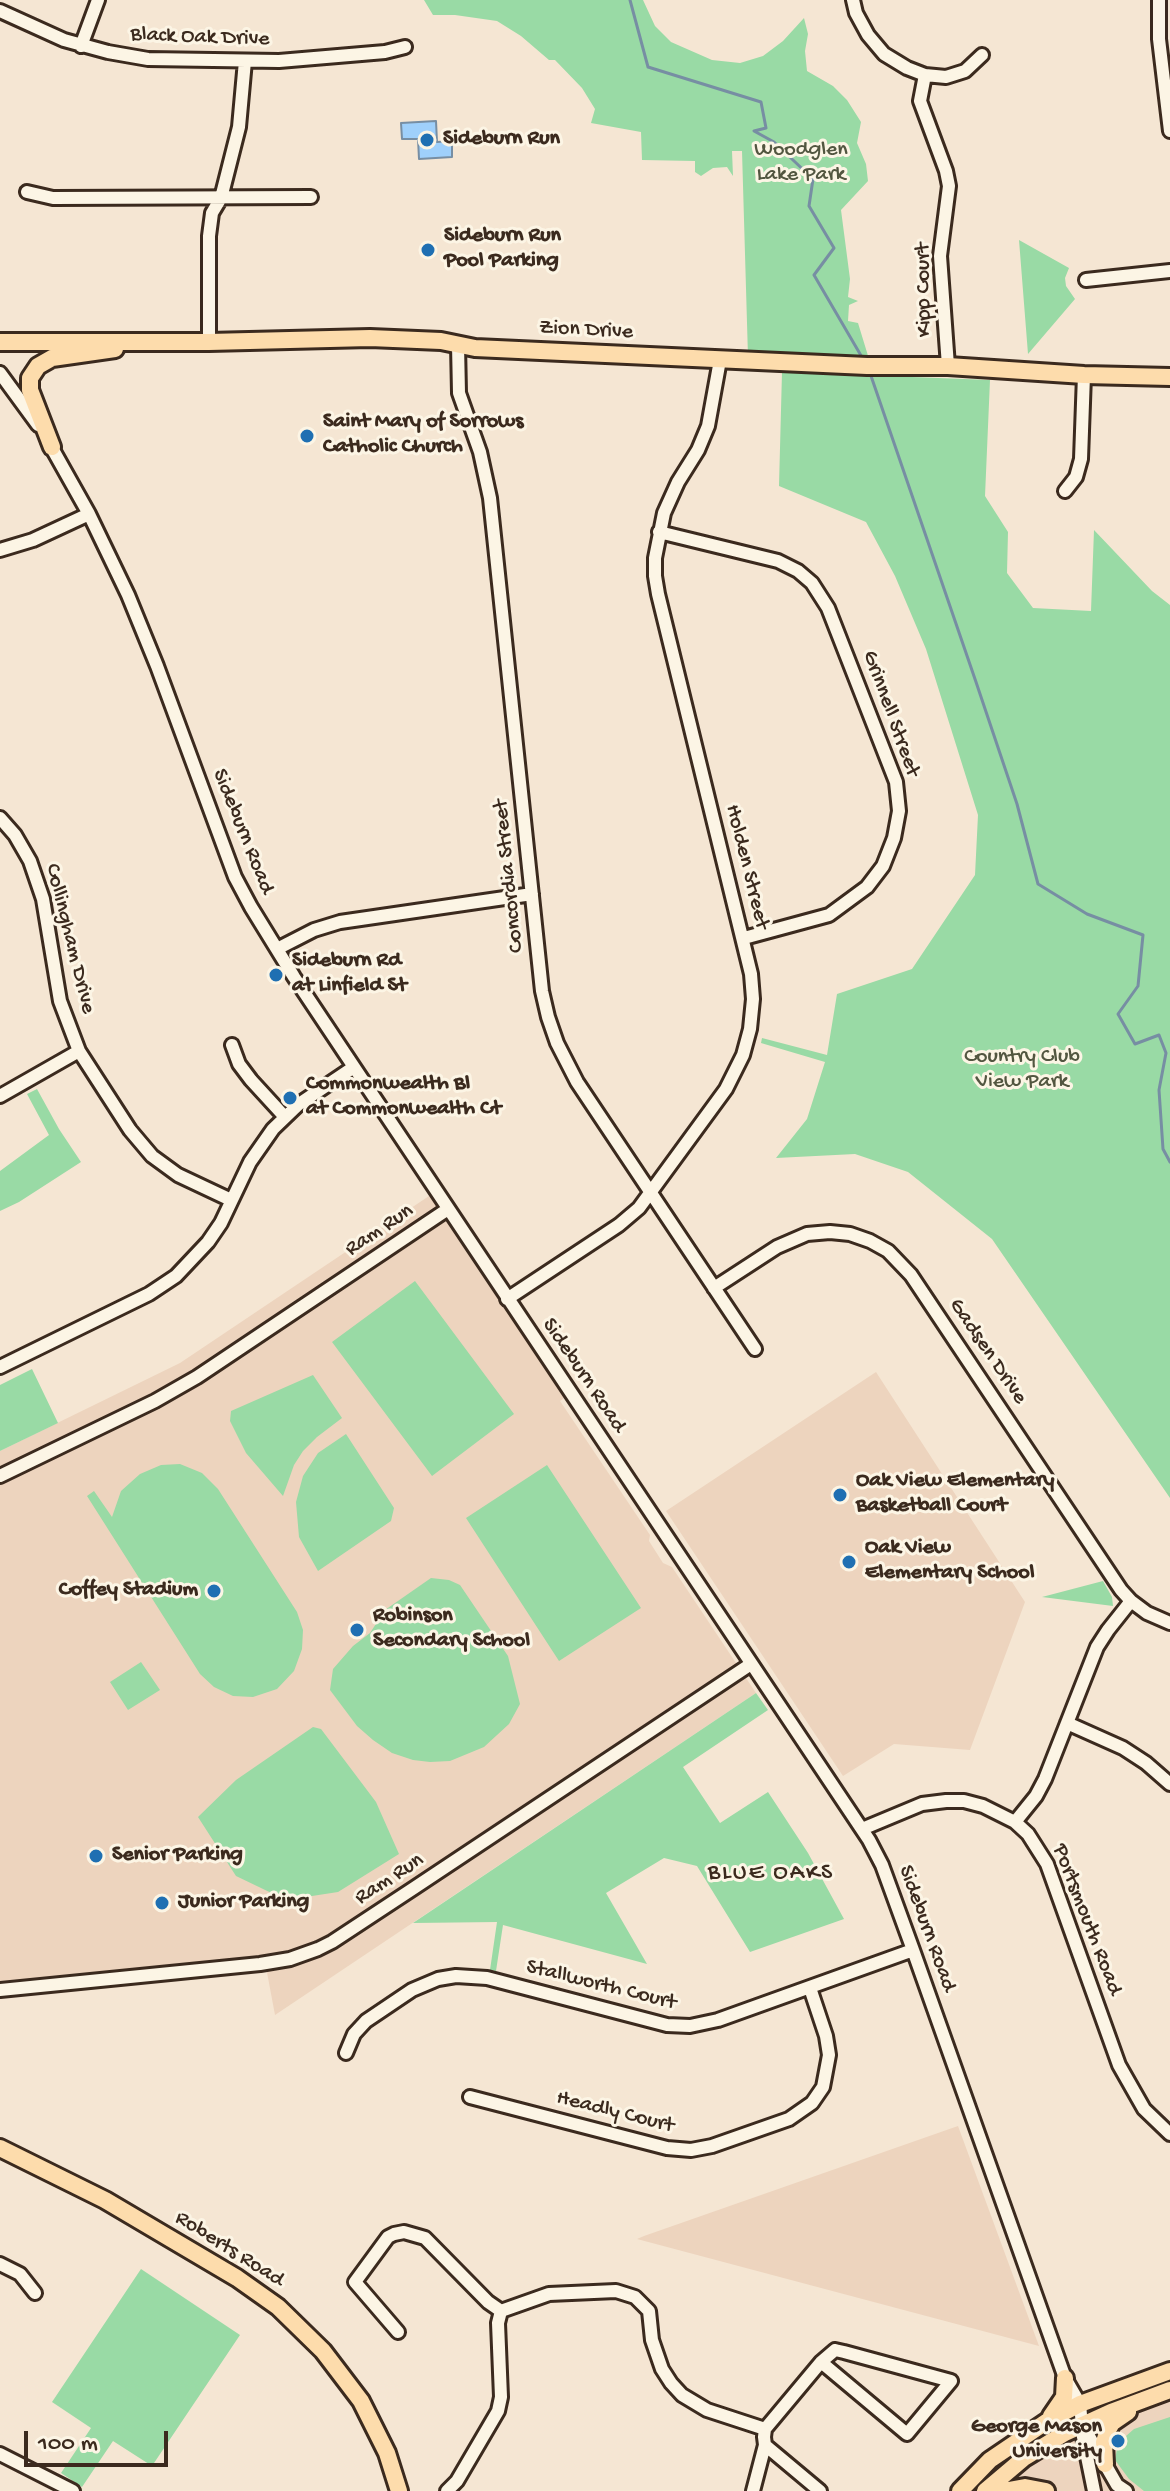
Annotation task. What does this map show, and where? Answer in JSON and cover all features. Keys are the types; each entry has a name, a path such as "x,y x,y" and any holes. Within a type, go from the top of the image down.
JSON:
{"main road":[{"name":"Zion Drive","path":"0,342 370,338 441,341 475,348 720,360 948,366 1170,377"},
{"path":"52,447 30,390 30,378 38,366 52,358 165,341"},
{"name":"Roberts Road","path":"0,2148 105,2200 237,2278 278,2307 323,2351 361,2401 387,2453 399,2491"},
{"path":"960,2491 990,2460 1046,2422 1080,2404 1170,2371"},
{"path":"1046,2422 1064,2397 1065,2378"},
{"path":"985,2491 1024,2458 1083,2424 1170,2390"},
{"path":"1105,2464 1104,2442 1112,2423 1148,2398"},
{"path":"1003,2491 1025,2487 1046,2491"}],"street":[{"path":"81,46 98,0"},
{"path":"853,0 863,27 878,48 895,62 925,75 946,77 959,74 982,55"},
{"path":"1159,0 1159,39 1170,131"},
{"name":"Black Oak Drive","path":"0,11 81,46 148,59 295,60 345,53 385,52 405,47"},
{"path":"209,342 209,236 212,213 221,198 239,127 245,61"},
{"name":"Kipp Court","path":"925,75 920,101 949,186 940,256 948,366"},
{"path":"27,192 53,198 311,197"},
{"path":"1086,280 1170,271"},
{"name":"Concordia Street","path":"458,345 459,393 480,452 490,498 542,991 557,1043 577,1082 755,1349"},
{"name":"Holden Street","path":"507,1299 619,1225 639,1208 726,1089 743,1055 750,1029 753,999 744,938 658,594 655,558 659,532 670,498 708,426 720,360"},
{"name":"Sideburn Road","path":"0,373 52,447 128,595 235,877 277,949 862,1829 882,1865 1065,2378 1080,2404 1094,2491"},
{"path":"1065,491 1076,477 1081,459 1084,375"},
{"path":"0,550 33,540 89,514"},
{"name":"Grinnell Street","path":"659,532 778,561 798,571 812,583 828,608 896,782 899,811 894,838 883,866 867,887 829,915 744,938"},
{"name":"Collingham Drive","path":"0,818 15,835 30,861 39,886 60,1001 79,1051 130,1130 152,1156 178,1175 231,1200"},
{"path":"277,949 314,930 340,922 532,894"},
{"path":"232,1045 239,1064 284,1116"},
{"path":"0,1096 79,1051"},
{"path":"0,1367 162,1286 193,1261 208,1242 256,1153 284,1116 354,1067"},
{"name":"Ram Run","path":"0,1476 155,1401 197,1377 448,1209"},
{"name":"Gadsen Drive","path":"714,1288 777,1247 807,1234 850,1234 888,1251 911,1275 1121,1590 1147,1613 1170,1623"},
{"path":"1015,1822 1045,1779 1097,1647 1131,1601"},
{"name":"Ram Run","path":"0,1990 260,1964 290,1959 318,1949 751,1664"},
{"path":"1067,1723 1123,1748 1170,1784"},
{"name":"Portsmouth Road","path":"862,1829 922,1804 946,1801 964,1801 983,1806 1015,1822 1035,1843 1047,1864 1119,2065 1131,2090 1144,2109 1170,2134"},
{"name":"Stallworth Court","path":"346,2053 354,2034 366,2021 420,1986 438,1979 456,1976 487,1978 678,2026 712,2022 913,1950"},
{"name":"Headly Court","path":"470,2097 667,2148 691,2150 712,2146 789,2119 812,2103 823,2087 829,2064 828,2042 810,1988"},
{"path":"398,2332 355,2282 388,2237 394,2234 404,2232 425,2238 488,2302 501,2311"},
{"path":"0,2264 20,2274 35,2293"},
{"path":"501,2311 549,2294 626,2292 643,2302 649,2311 656,2356 667,2377 682,2395 707,2410 765,2429"},
{"path":"450,2491 498,2411 501,2397 498,2323 501,2311"},
{"path":"753,2491 765,2445 765,2429 821,2362 835,2350 951,2381 907,2434 821,2362"},
{"path":"1083,2424 1117,2485 1126,2491"},
{"path":"765,2445 820,2491"},
{"path":"0,2454 50,2486 73,2491"}],"shaded area":[{"name":"Robinson Secondary School","path":"432,1194 567,1396 560,1401 650,1535 649,1541 663,1563 672,1567 756,1693 275,2015 266,1967 0,1993 0,1451 180,1363"},
{"name":"Oak View Elementary School","path":"876,1372 1025,1602 970,1750 894,1744 843,1776 666,1511"},
{"path":"958,2126 1039,2346 637,2239 644,2236"},
{"name":"George Mason University","path":"1170,2396 1170,2491 1000,2491 1040,2454 1090,2428"}],"green space":[{"name":"Woodglen Lake Park","path":"424,0 643,0 655,26 671,42 712,60 740,63 763,56 783,41 804,18 808,34 805,51 807,71 833,86 847,100 861,122 857,143 866,164 868,181 841,210 850,279 848,297 858,301 849,305 848,321 858,323 869,359 748,357 742,151 732,151 733,176 727,167 713,168 701,176 695,172 695,161 642,160 641,132 591,123 595,109 582,88 555,60 549,60 521,36 497,21 433,15"},
{"path":"1019,240 1069,268 1066,286 1075,299 1028,354"},
{"name":"Country Club View Park","path":"782,372 990,380 985,496 1008,532 1007,573 1033,608 1091,611 1094,530 1152,591 1170,605 1170,1498 992,1239 908,1172 855,1154 776,1158 807,1119 825,1062 761,1043 762,1038 827,1055 837,994 912,969 975,875 978,815 926,649 895,576 866,522 779,486"},
{"path":"37,1089 81,1162 0,1211 0,1171 49,1135 27,1094"},
{"path":"415,1281 514,1414 432,1476 332,1342"},
{"path":"32,1369 58,1423 0,1451 0,1385"},
{"path":"313,1375 342,1418 303,1451 294,1465 283,1496 246,1453 230,1421 231,1411"},
{"path":"346,1434 394,1508 391,1521 318,1571 299,1537 296,1502 303,1476 318,1453"},
{"path":"180,1464 202,1473 218,1489 297,1612 303,1630 302,1649 294,1671 277,1689 253,1697 233,1696 214,1687 200,1674 87,1496 94,1491 112,1517 121,1491 140,1474 161,1465"},
{"path":"547,1465 641,1608 559,1661 466,1518"},
{"path":"431,1578 460,1585 508,1656 520,1704 509,1724 484,1747 450,1761 430,1762 392,1753 373,1740 357,1726 330,1690 333,1669 353,1646 370,1633 385,1610"},
{"path":"1103,1581 1112,1597 1113,1606 1042,1597"},
{"path":"141,1662 160,1690 128,1710 110,1682"},
{"path":"756,1693 768,1710 683,1767 720,1823 768,1792 808,1853 844,1919 750,1952 697,1866 664,1858 606,1893 647,1964 503,1925 496,1971 490,1970 497,1922 413,1923"},
{"path":"313,1727 321,1729 376,1802 399,1854 338,1892 286,1900 236,1876 198,1817 236,1780"},
{"path":"141,2269 240,2335 152,2466 113,2441 82,2487 61,2473 91,2428 52,2402"},
{"path":"1170,2417 1170,2491 1144,2491 1129,2479 1115,2460 1118,2443 1134,2429"}],"water":[{"name":"Sideburn Run","path":"436,121 437,142 452,141 452,157 419,159 418,139 402,139 401,123"}],"waterway":[{"path":"630,0 648,67 761,102 766,128 754,131 774,142 813,179 809,206 834,248 814,275 863,359"},
{"path":"870,373 1017,804 1038,884 1087,914 1143,935 1138,986 1118,1014 1135,1044 1159,1035 1166,1053 1159,1090 1163,1149 1170,1162"}],"place":[{"name":"Sideburn Run","path":"427,140"},
{"name":"Sideburn Run Pool Parking","path":"428,250"},
{"name":"Saint Mary of Sorrows Catholic Church","path":"307,436"},
{"name":"Sideburn Rd at Linfield St","path":"276,975"},
{"name":"Commonwealth Bl at Commonwealth Ct","path":"290,1098"},
{"name":"Oak View Elementary Basketball Court","path":"840,1495"},
{"name":"Oak View Elementary School","path":"849,1562"},
{"name":"Coffey Stadium","path":"214,1591"},
{"name":"Robinson Secondary School","path":"357,1630"},
{"name":"Senior Parking","path":"96,1856"},
{"name":"Junior Parking","path":"162,1903"},
{"name":"George Mason University","path":"1118,2441"}],"district":[{"name":"BLUE OAKS","path":"771,1874"}]}
